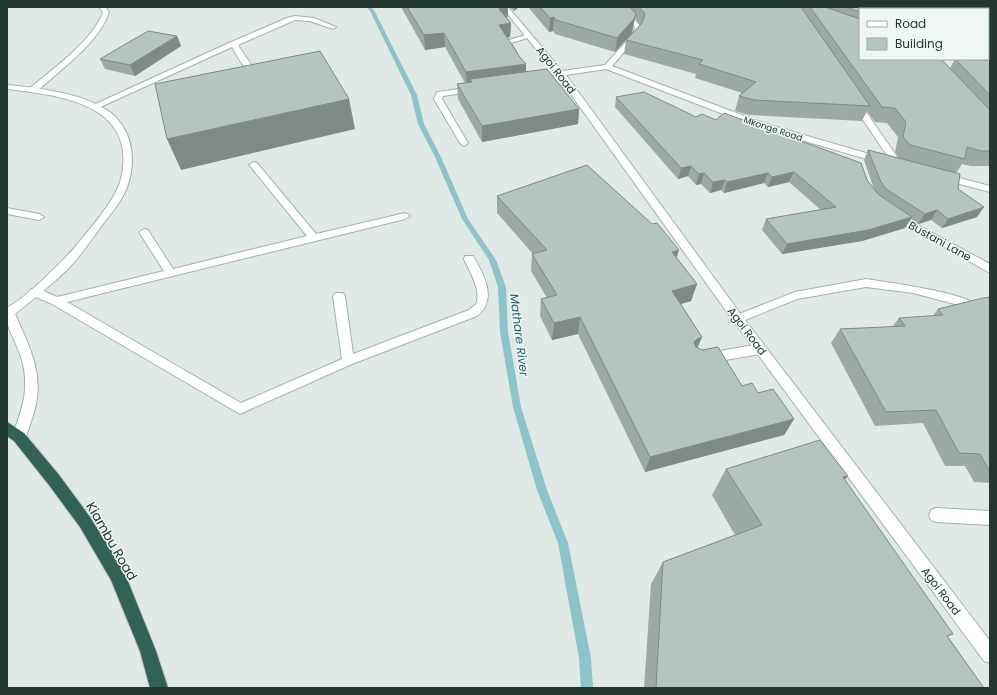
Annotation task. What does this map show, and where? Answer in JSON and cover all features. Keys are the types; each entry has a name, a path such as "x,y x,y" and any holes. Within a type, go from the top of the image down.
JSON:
{"highway":[{"name":"Kiambu Road","path":"13,433 54,480 85,522 117,575 148,651 159,688"}],"street":[{"path":"33,90 73,55 100,26 106,16 106,12 102,7"},
{"name":"Agoi Road","path":"505,7 561,75 760,349 990,655"},
{"path":"606,67 636,35 638,27 621,7"},
{"path":"974,8 990,7"},
{"path":"93,107 233,43 297,16 306,17 333,27"},
{"path":"519,62 507,42 529,36"},
{"path":"233,43 249,68 262,76"},
{"name":"Mkonge Road","path":"532,81 606,67 760,125 901,165 848,92"},
{"path":"7,87 50,93 93,107 106,114 117,123 124,136 128,151 126,172 121,192 84,243 62,268 35,292 8,312 31,371 31,398 13,433"},
{"path":"464,143 438,99 440,94 479,88"},
{"path":"855,153 860,168"},
{"path":"254,165 314,238"},
{"path":"934,174 990,189"},
{"name":"Bustani Lane","path":"886,209 921,232 990,269"},
{"path":"7,211 39,217"},
{"path":"56,301 405,216"},
{"path":"144,232 170,272"},
{"path":"35,292 56,301 240,409 348,361 473,313 481,306 483,299 482,286 469,259"},
{"path":"738,319 795,296 866,283 913,289 958,301 973,307"},
{"path":"338,296 348,361"},
{"path":"695,360 760,349"},
{"path":"936,515 990,518"}],"building":[{"path":"407,7 503,7 499,9 511,23 499,25 519,56 526,64 466,72 444,33 424,35"},
{"path":"540,7 630,7 636,14 634,19 617,38 556,20 554,17 550,18"},
{"path":"639,7 801,7 870,106 754,100 739,96 756,82 699,64 703,60 626,40 642,23 645,14"},
{"path":"810,7 825,7 859,19 859,60 942,60 990,110 990,151 981,151 967,147 965,159 910,145 903,137 906,122 895,108 882,107"},
{"path":"846,7 878,8 859,8 859,12"},
{"path":"927,7 968,8 928,8"},
{"path":"148,31 177,36 130,65 100,59"},
{"path":"320,51 349,99 167,139 155,84"},
{"path":"956,60 990,60 990,95"},
{"path":"547,69 579,109 482,126 457,84 472,82 470,79"},
{"path":"644,92 696,117 702,114 716,120 724,113 861,163 867,180 878,194 912,217 868,230 787,244 766,219 836,207 794,172 772,177 768,173 727,182 725,180 713,182 704,173 699,174 691,166 681,168 616,97"},
{"path":"868,150 960,174 958,189 984,207 948,219 937,210 925,214 886,189 880,180"},
{"path":"587,165 652,224 657,223 679,250 672,252 697,284 672,291 702,337 694,342 696,347 702,350 718,347 742,386 752,383 758,393 773,389 794,419 650,457 580,317 554,323 541,299 557,295 532,254 547,250 497,196"},
{"path":"990,297 989,470 980,454 959,453 936,410 886,412 840,329 905,326 899,318 943,315 938,309"},
{"path":"820,440 848,476 843,477 953,634 947,636 984,688 656,688 663,562 762,525 726,469"}],"waterway":[{"name":"Mathare River","path":"368,7 372,10 414,95 421,124 438,157 465,219 492,260 502,287 504,332 517,407 542,490 563,543 585,658 587,688"}]}
